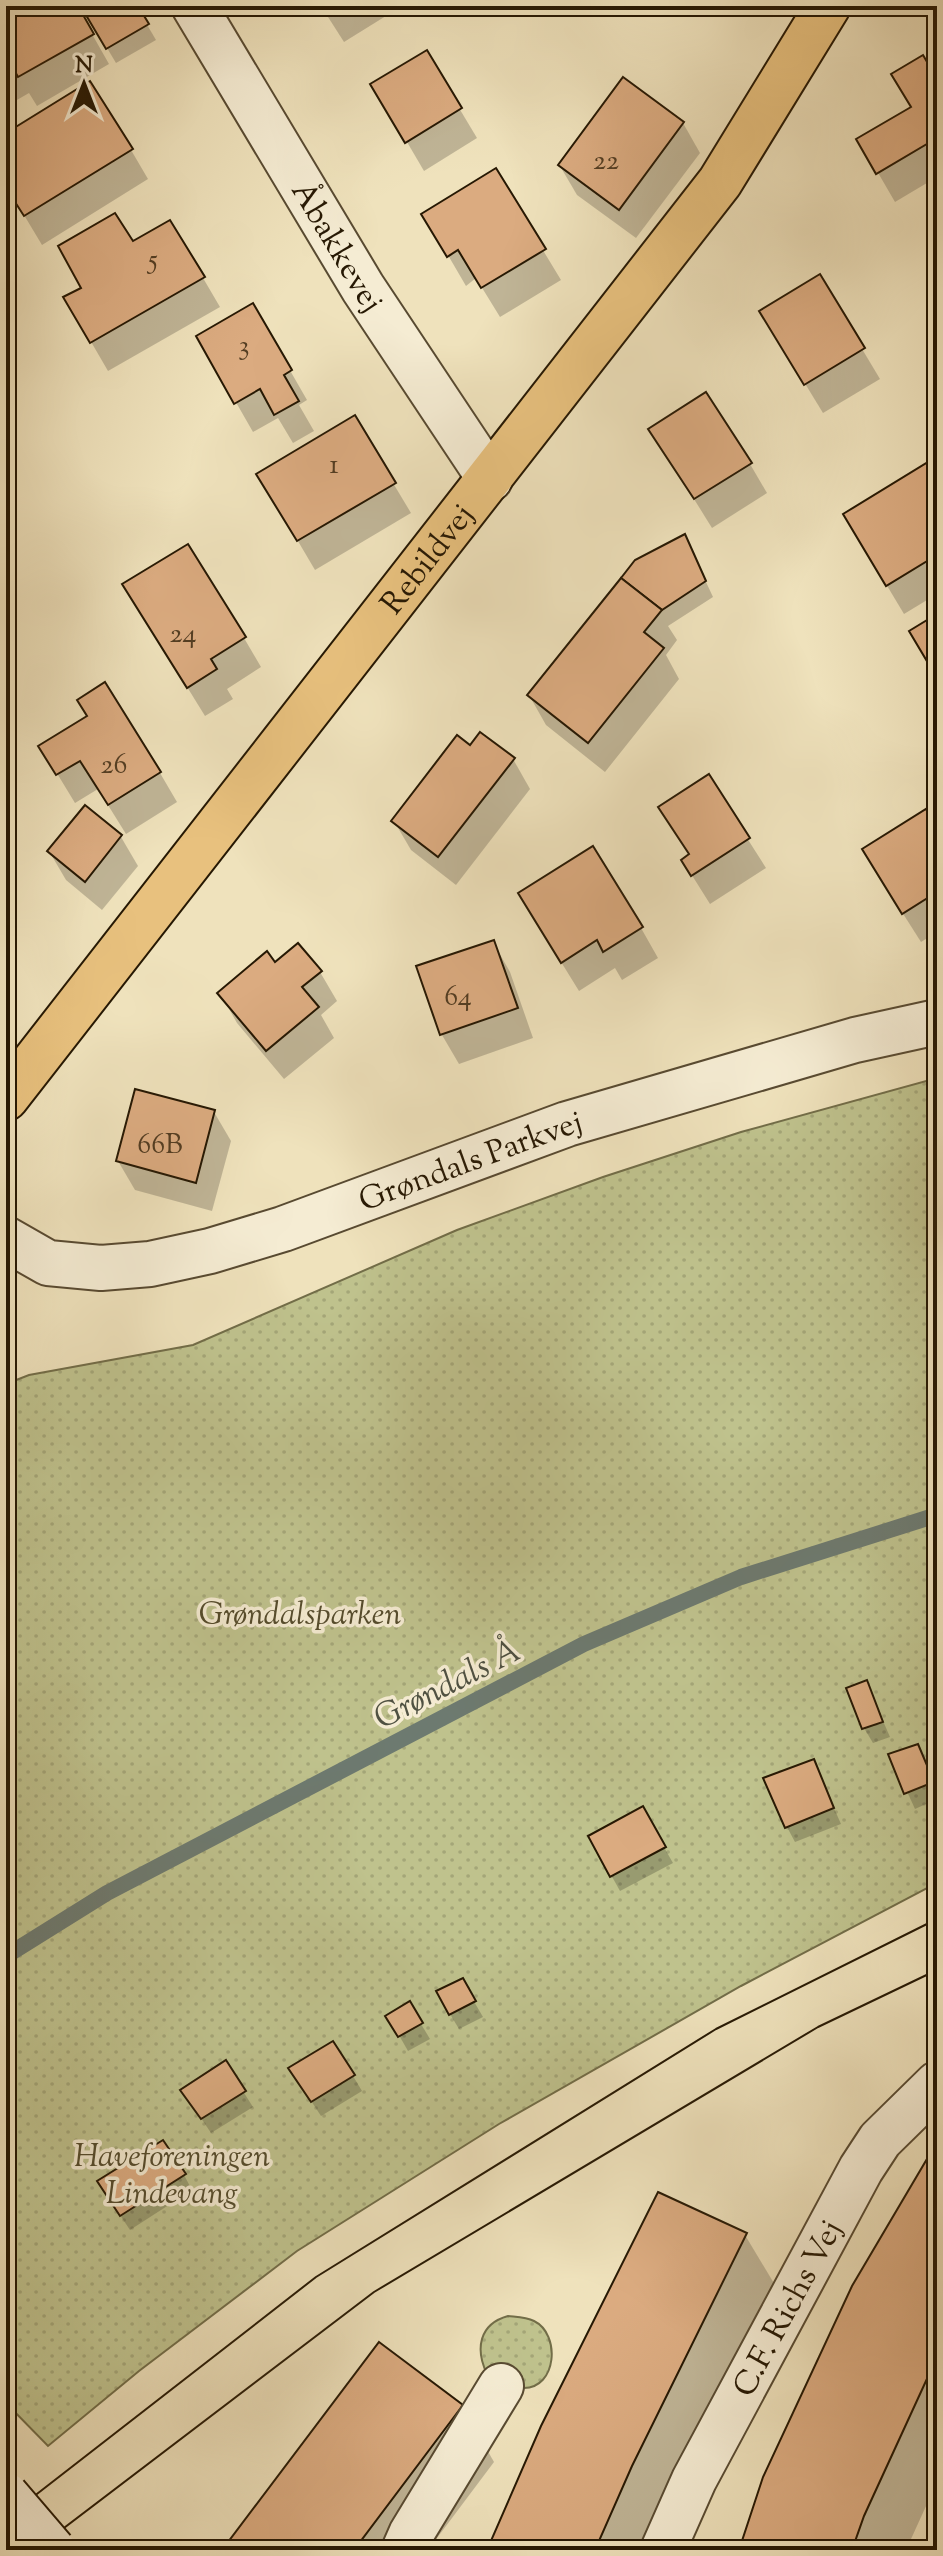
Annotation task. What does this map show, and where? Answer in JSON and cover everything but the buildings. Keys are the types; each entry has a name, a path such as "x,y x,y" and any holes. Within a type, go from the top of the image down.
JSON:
{"main road":[{"name":"Rebildvej","path":"6,1098 720,182 828,6"}],"street":[{"name":"Åbakkevej","path":"194,6 363,288 490,479"},
{"name":"Grøndals Parkvej","path":"6,1239 48,1263 101,1268 150,1264 210,1251 283,1229 567,1124 855,1040 937,1022"},
{"name":"C.F. Richs Vej","path":"663,2550 694,2480 861,2169 880,2140 937,2084"},
{"path":"404,2550 501,2386"},
{"path":"6,2495 53,2550"}],"green space":[{"name":"Grøndalsparken","path":"937,1078 937,1883 741,1986 499,2124 297,2251 139,2371 48,2446 6,2403 6,1384 29,1375 193,1345 457,1230 603,1177 741,1132"},
{"path":"508,2316 534,2321 548,2337 551,2348 549,2371 534,2386 519,2388 509,2385 487,2374 483,2365 481,2347 485,2331"}],"waterway":[{"name":"Grøndals Å","path":"6,1956 107,1893 584,1644 741,1577 937,1515"}],"tram line":[{"path":"6,2518 316,2277 716,2029 937,1919"},
{"path":"35,2550 374,2292 818,2027 937,1970"}],"park label":[{"name":"Haveforeningen Lindevang","path":"172,2174"}]}
